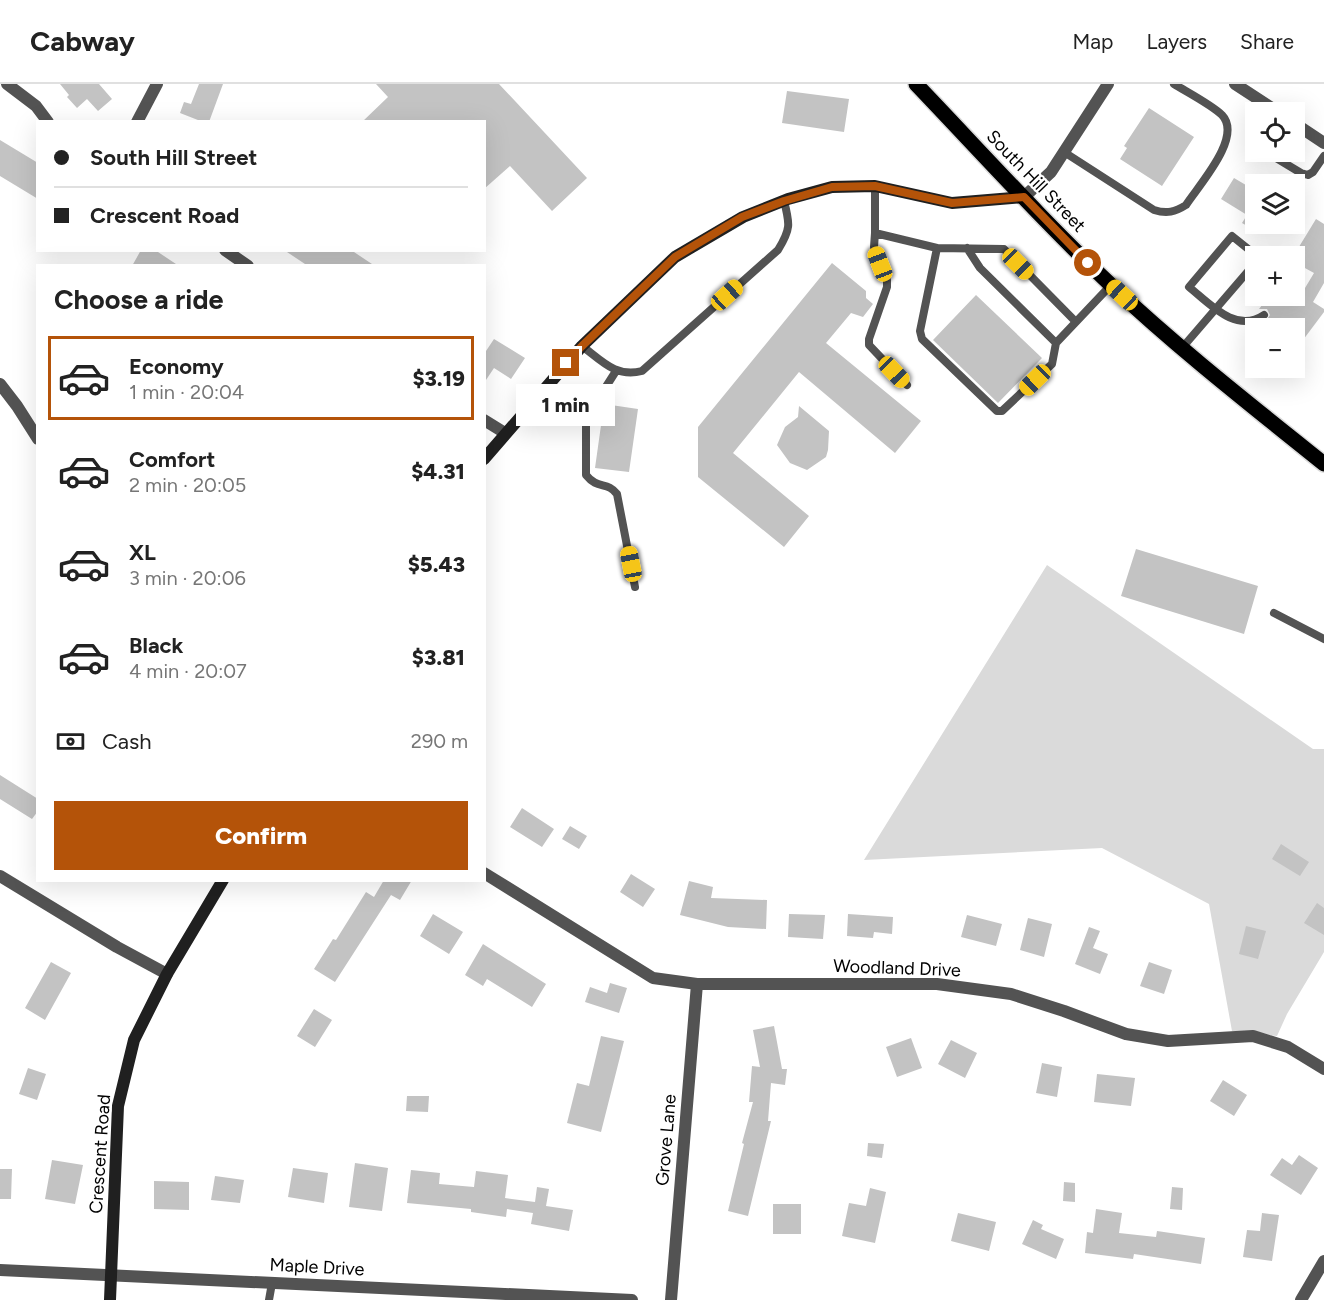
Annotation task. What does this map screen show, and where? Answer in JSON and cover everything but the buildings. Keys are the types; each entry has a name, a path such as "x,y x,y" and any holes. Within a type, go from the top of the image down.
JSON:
{"main road":[{"name":"South Hill Street","path":"916,84 1111,285 1182,348 1324,464"}],"street":[{"path":"7,84 36,106 46,120"},
{"path":"138,120 157,84"},
{"path":"486,457 582,346 675,257 742,217 784,201 832,187 875,186 952,203 1024,197 1051,172 1108,84"},
{"path":"1235,84 1263,102"},
{"path":"1305,130 1324,143"},
{"path":"228,252 245,264"},
{"path":"0,384 36,436"},
{"path":"486,421 505,433"},
{"name":"Woodland Drive","path":"486,874 653,978 697,984 937,984 1011,994 1126,1034 1168,1041 1252,1036 1288,1047 1324,1069"},
{"path":"0,876 117,947 167,974"},
{"name":"Crescent Road","path":"110,1300 118,1106 134,1040 167,974 222,882"},
{"name":"Grove Lane","path":"671,1300 697,984"},
{"path":"1301,1300 1324,1261"},
{"name":"Maple Drive","path":"0,1270 632,1300"}],"lane":[{"path":"1064,152 1154,210 1165,213 1177,211 1186,205 1224,148 1228,126 1222,115 1174,84"},
{"path":"1283,162 1308,175 1313,172 1324,156"},
{"path":"875,186 874,247 887,280 887,287 869,345 907,385"},
{"path":"582,346 616,371 630,375 642,371 778,250 789,233 790,222 784,201"},
{"path":"875,233 937,248 1004,249 1076,322"},
{"path":"1245,246 1232,236 1189,287 1227,317 1245,323 1254,322 1264,315"},
{"path":"937,248 920,331 922,339 997,411 1002,411 1052,364 1056,343 1111,285"},
{"path":"967,248 980,268 1056,343"},
{"path":"1182,348 1245,275"},
{"path":"616,371 593,407 586,423 586,475 592,483 612,487 617,494 635,587"},
{"path":"1274,613 1324,639"},
{"path":"269,1300 272,1283"}],"shaded area":[{"path":"1047,565 1313,749 1324,749 1324,952 1287,1014 1277,1036 1232,1031 1209,904 1102,848 864,860"}],"route":[{"path":"566,363 675,257 742,217 788,199 832,187 875,186 952,203 1024,197 1088,263"}]}
